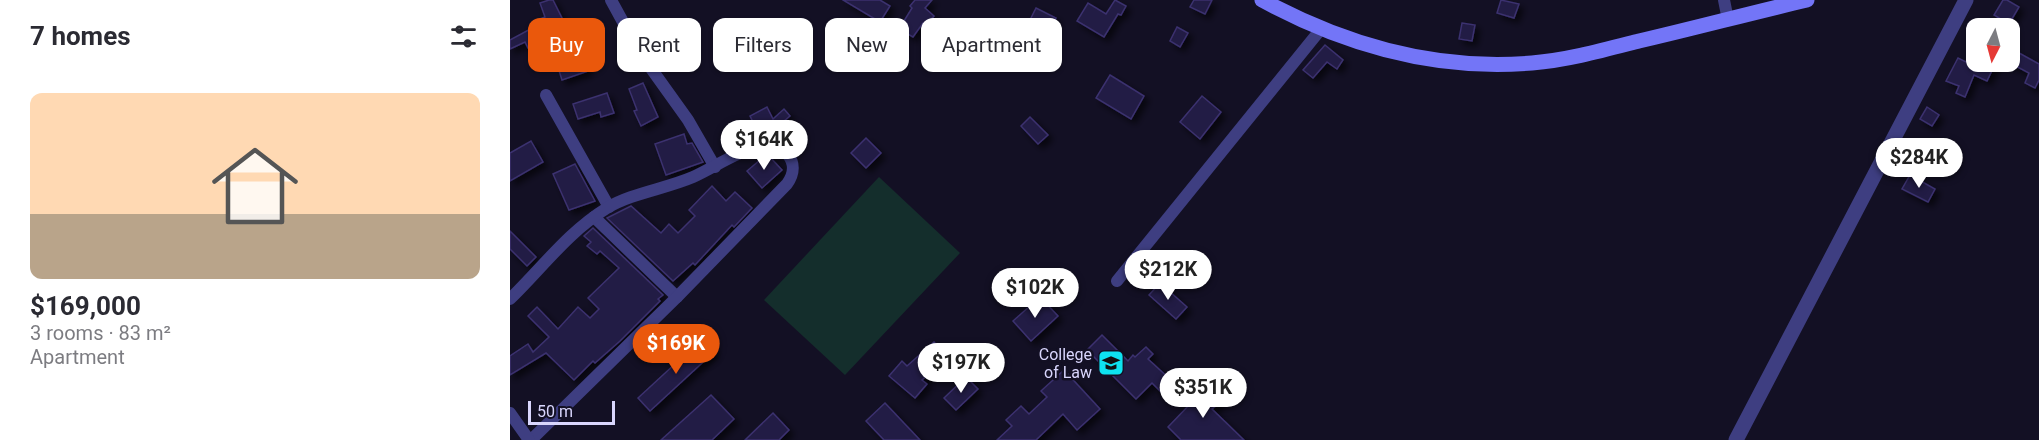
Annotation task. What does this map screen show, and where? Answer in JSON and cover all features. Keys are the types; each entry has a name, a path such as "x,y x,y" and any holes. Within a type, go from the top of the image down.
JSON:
{"main road":[{"path":"1262,0 1321,28 1384,51 1412,57 1503,64 1533,63 1594,52 1798,1"}],"street":[{"path":"610,0 640,53 682,113 715,167"},
{"path":"1724,0 1728,20"},
{"path":"1736,440 1966,0"},
{"path":"1116,281 1321,28"},
{"path":"546,94 609,207"},
{"path":"510,299 570,235 609,207 672,185 752,149 768,146 785,152 793,162 794,170 787,184 677,297 530,440 510,413"},
{"path":"594,217 677,297"}],"green space":[{"path":"879,177 960,253 845,375 764,300"}],"building":[{"path":"553,0 562,18 542,18 545,17 540,3"},
{"path":"843,0 880,0 890,6 882,18 873,18"},
{"path":"915,0 932,0 925,8 934,16 921,18 921,26 913,37 909,35 909,18 906,18 912,8 910,6"},
{"path":"1115,0 1126,6 1121,15 1118,14 1104,37 1077,21 1088,3 1106,14"},
{"path":"1194,0 1212,0 1205,14 1190,7"},
{"path":"1501,0 1519,4 1514,18 1497,13"},
{"path":"2003,0 2019,7 2013,18 1999,18 1994,15"},
{"path":"1036,8 1056,18 1031,18"},
{"path":"1462,23 1475,25 1472,41 1459,39"},
{"path":"1177,27 1188,33 1180,47 1170,41"},
{"path":"528,30 528,48 525,42 510,49 510,40"},
{"path":"1325,45 1343,60 1337,69 1327,62 1313,78 1303,70"},
{"path":"2020,54 2039,64 2039,80 2035,88 2025,83 2029,73 2020,68"},
{"path":"1958,58 1966,62 1966,72 1991,72 1987,81 1974,75 1965,97 1956,93 1959,86 1946,81"},
{"path":"560,72 585,72 562,80"},
{"path":"1110,75 1144,96 1131,119 1096,98"},
{"path":"643,83 658,117 641,126 634,111 637,110 629,89"},
{"path":"607,93 614,113 601,117 600,112 578,119 573,104"},
{"path":"1202,96 1221,112 1200,139 1180,122"},
{"path":"767,107 773,119 784,109 790,116 777,127 779,132 761,138 750,116"},
{"path":"1927,107 1939,115 1932,126 1920,119"},
{"path":"1030,117 1048,135 1038,144 1021,126"},
{"path":"684,134 687,144 692,143 703,162 666,175 655,144"},
{"path":"866,138 881,153 866,168 851,153"},
{"path":"531,141 543,162 510,181 510,153"},
{"path":"767,154 782,170 762,188 747,171"},
{"path":"575,164 595,201 569,210 553,174"},
{"path":"1910,175 1935,189 1928,202 1902,189"},
{"path":"712,186 726,201 735,192 752,208 734,227 732,225 695,265 693,263 673,281 607,218 631,206 661,233 669,224 678,233 695,216 689,210"},
{"path":"593,228 663,295 658,299 660,301 620,341 595,363 593,361 574,380 546,353 510,375 510,356 528,344 533,352 549,337 528,316 537,307 558,329 578,307 590,318 599,309 588,298 619,268 600,251 597,254 587,246 591,242 584,236"},
{"path":"510,231 536,257 527,266 510,249"},
{"path":"1160,283 1187,307 1176,319 1149,295"},
{"path":"1040,297 1058,316 1031,341 1013,321"},
{"path":"1102,335 1128,361 1146,347 1153,354 1148,359 1172,381 1161,392 1152,383 1136,399 1087,350"},
{"path":"702,339 714,352 650,411 638,398"},
{"path":"934,342 948,358 922,380 927,384 915,398 889,376 902,361 907,366"},
{"path":"1064,370 1100,409 1077,430 1063,414 1036,440 997,440 1012,426 1006,420 1021,406 1029,414 1047,397 1041,391"},
{"path":"966,377 978,389 956,410 944,398"},
{"path":"1206,382 1223,400 1212,409 1244,440 1181,440 1168,427 1193,401 1189,397"},
{"path":"711,395 734,419 712,440 661,440"},
{"path":"885,403 920,440 884,440 866,421"},
{"path":"773,413 789,430 779,440 745,440"}],"place":[{"name":"College of Law","path":"1111,363"}]}
